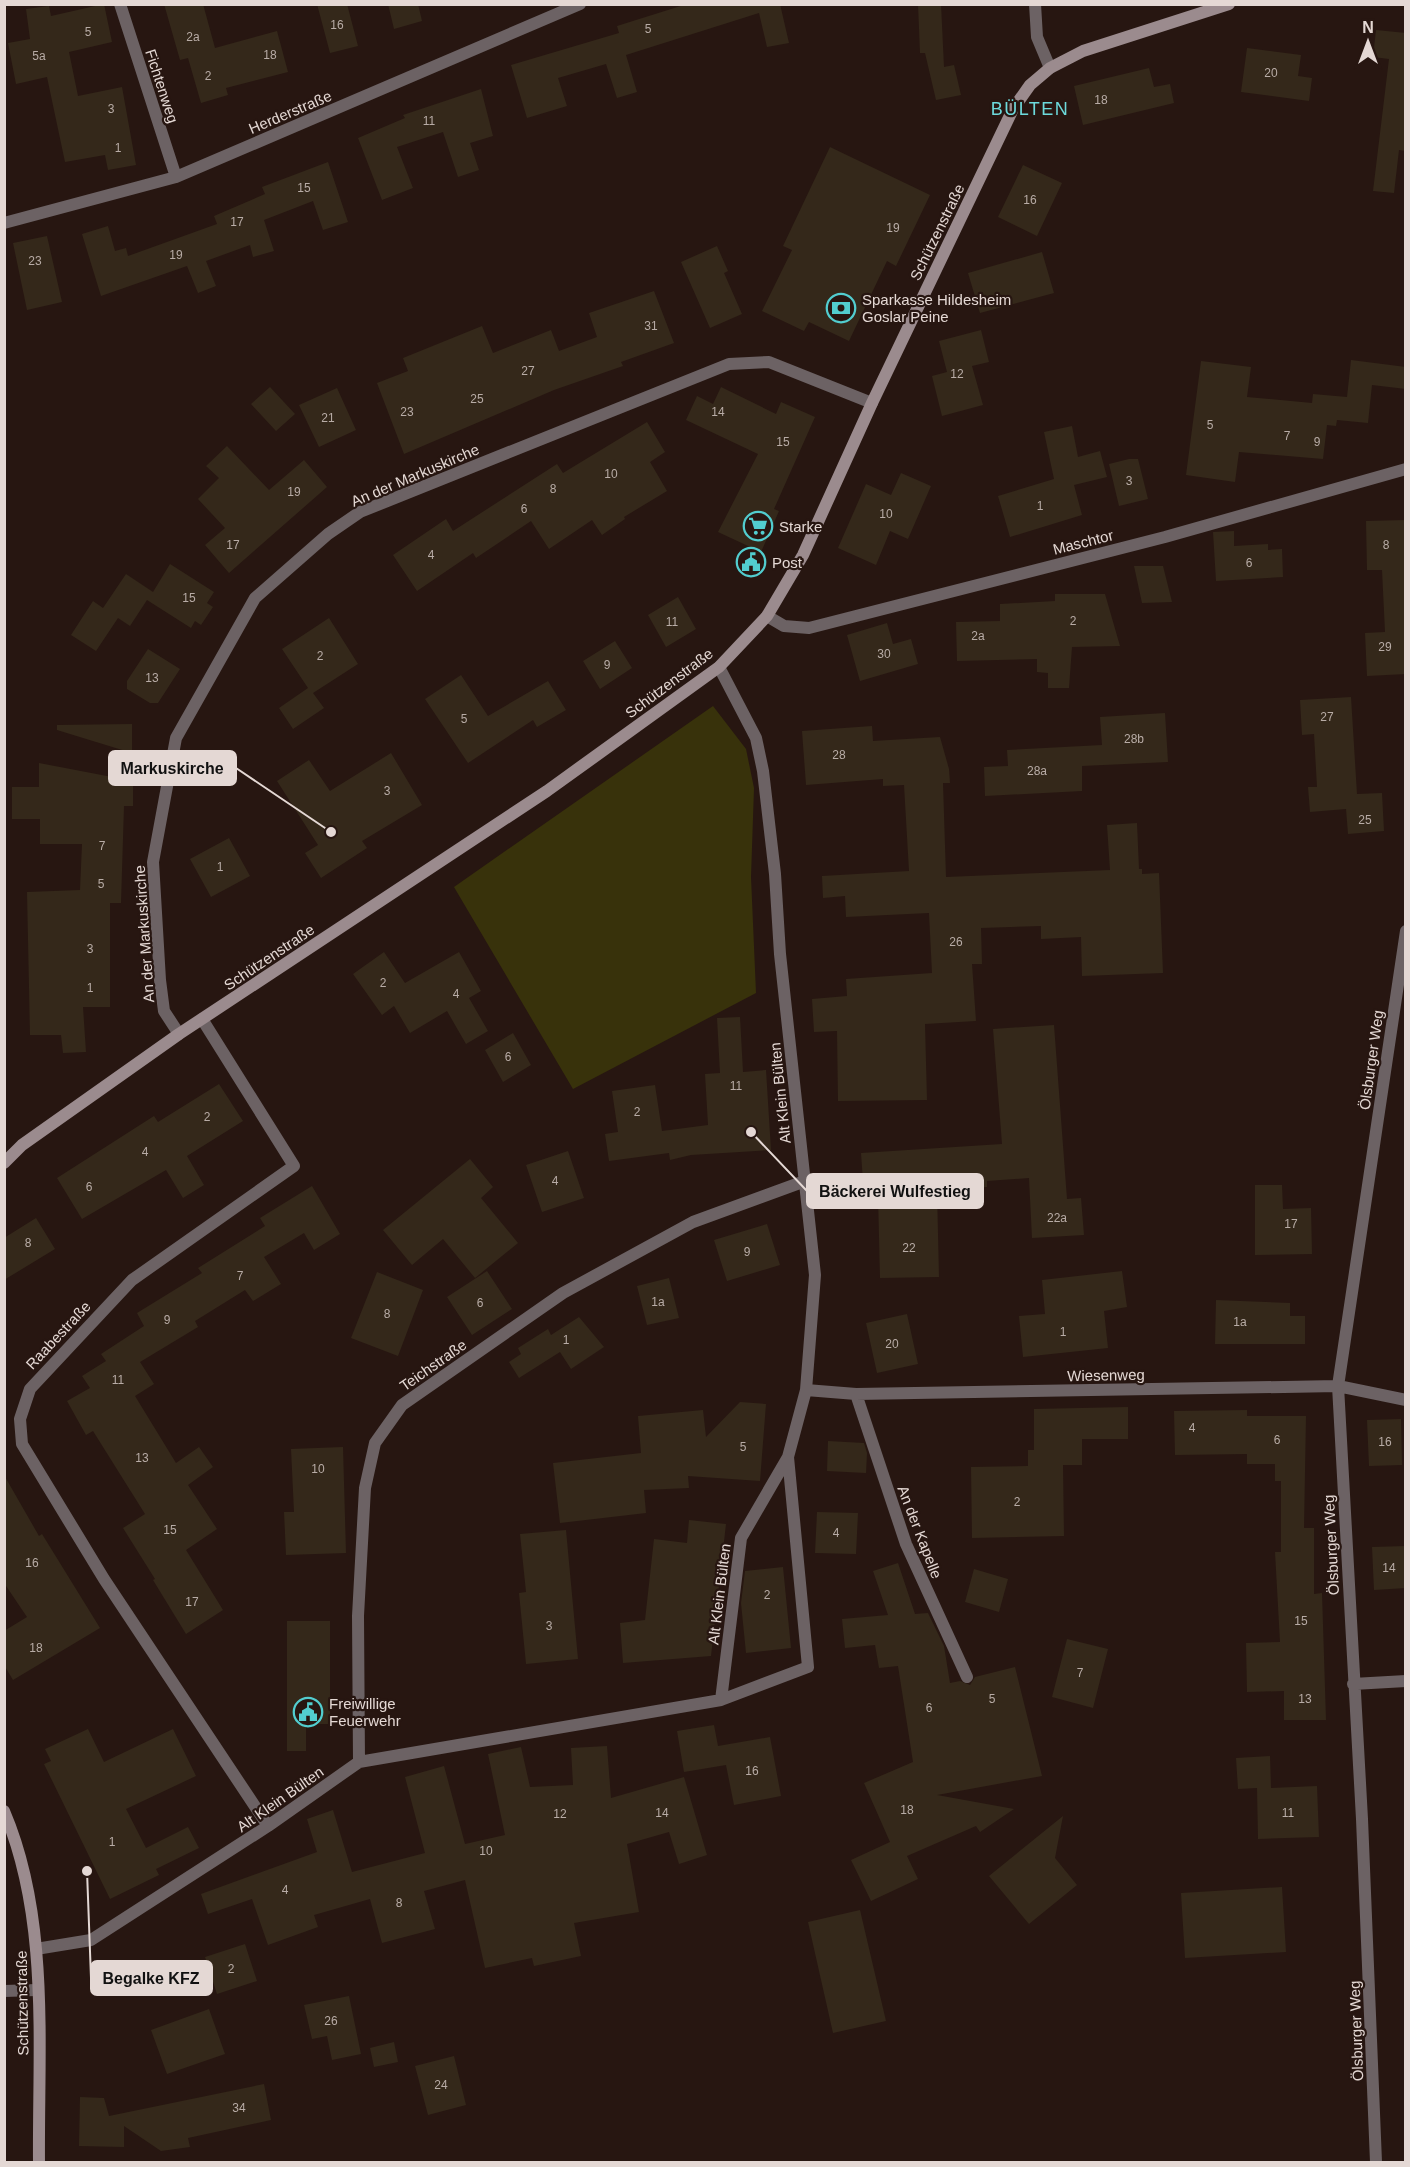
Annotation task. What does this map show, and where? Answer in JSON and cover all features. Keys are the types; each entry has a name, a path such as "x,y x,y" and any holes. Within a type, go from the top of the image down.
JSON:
{"street":[{"name":"Fichtenweg","path":"120,4 176,177"},
{"name":"Herderstraße","path":"4,223 176,177 580,4"},
{"path":"1035,4 1037,37 1050,68"},
{"name":"Schützenstraße","path":"4,1163 22,1145 179,1034 547,791 719,667 767,616 803,555 872,403 1013,110 1030,85 1050,68 1083,51 1229,4"},
{"name":"An der Markuskirche","path":"179,1034 164,1011 153,862 176,738 255,598 327,534 360,512 729,364 769,362 872,403"},
{"name":"Maschtor","path":"767,616 784,626 809,628 1164,537 1406,469"},
{"name":"Alt Klein Bülten","path":"36,1949 91,1940 268,1826 359,1762 721,1700 741,1538 788,1457 806,1390 815,1275 764,771 756,738 719,667"},
{"name":"Ölsburger Weg","path":"1376,2163 1362,1819 1338,1386 1406,931"},
{"name":"Raabestraße","path":"202,1019 294,1166 124,1288 30,1389 20,1419 22,1444 104,1579 268,1826"},
{"name":"Teichstraße","path":"359,1762 358,1616 365,1488 375,1443 402,1405 563,1293 693,1222 805,1181"},
{"name":"Wiesenweg","path":"806,1390 856,1394 1338,1386 1406,1400"},
{"name":"An der Kapelle","path":"856,1394 906,1544 967,1677"},
{"path":"721,1700 808,1667 788,1457"},
{"path":"1353,1684 1406,1681"},
{"name":"Schützenstraße","path":"4,1811 16,1838 28,1885 36,1949 39,2163"},
{"path":"4,1991 37,1990"}],"shaded area":[{"path":"713,706 746,749 754,788 751,877 756,993 573,1089 454,887"}],"building":[{"path":"104,4 112,42 69,52 78,96 122,87 136,165 108,170 105,155 65,162 47,77 16,84 8,43 30,39 26,9 49,6 51,16"},
{"path":"164,4 203,4 215,48 277,31 288,72 226,88 228,95 201,103 188,58 180,60"},
{"path":"317,4 347,4 358,46 330,53"},
{"path":"388,4 418,4 422,21 394,29"},
{"path":"687,4 780,4 789,43 767,47 759,13 626,55 637,92 617,98 606,64 558,78 567,106 527,118 511,65 619,33 617,26"},
{"path":"918,4 941,4 944,67 954,65 961,95 936,100 925,53 920,53"},
{"path":"1376,30 1406,33 1406,151 1399,150 1394,193 1373,191 1389,59 1373,57"},
{"path":"1247,48 1301,55 1298,76 1312,78 1309,101 1241,92"},
{"path":"1149,68 1154,87 1170,84 1174,103 1083,125 1074,86"},
{"path":"481,89 493,136 470,143 479,170 458,177 443,132 397,147 413,188 382,200 358,138 405,118 403,115"},
{"path":"830,147 930,195 896,266 887,261 849,341 809,322 804,331 762,311 792,250 783,246"},
{"path":"328,162 348,222 323,230 313,201 264,220 274,251 253,257 250,245 206,261 216,286 198,293 187,266 101,296 82,234 108,226 115,251 126,248 128,256 217,224 214,216 265,194 262,187"},
{"path":"1023,165 1062,183 1037,236 998,217"},
{"path":"47,236 62,302 27,310 13,243"},
{"path":"717,246 728,271 724,273 742,314 710,328 681,262"},
{"path":"1042,252 1054,293 980,313 968,273"},
{"path":"654,291 674,343 621,362 623,366 554,390 404,454 377,383 408,371 403,358 482,326 493,353 551,330 559,351 597,337 589,313"},
{"path":"981,330 989,362 972,366 983,405 942,416 932,376 947,372 939,341"},
{"path":"1351,360 1406,367 1406,389 1372,385 1368,423 1337,420 1336,426 1327,425 1323,459 1239,452 1235,482 1186,475 1201,361 1251,367 1247,397 1312,403 1313,394 1347,397"},
{"path":"270,387 295,414 276,431 251,404"},
{"path":"721,387 776,414 781,402 815,417 774,509 779,511 761,552 718,532 758,454 686,420 697,396 713,404"},
{"path":"337,388 356,430 319,447 299,405"},
{"path":"647,422 665,452 650,462 667,491 624,517 625,519 602,535 592,520 549,549 531,521 476,558 473,553 417,591 393,555 446,519 453,531 557,464 563,473"},
{"path":"1072,426 1078,457 1100,451 1107,477 1074,485 1082,515 1010,537 998,496 1054,479 1044,432"},
{"path":"227,446 269,490 304,460 327,487 229,573 205,545 225,528 198,499 219,478 206,466"},
{"path":"1138,459 1148,499 1119,506 1109,464"},
{"path":"901,473 931,486 908,539 890,531 876,565 838,548 866,484 891,495"},
{"path":"1406,520 1406,674 1367,676 1365,633 1385,632 1382,570 1367,570 1366,521"},
{"path":"1234,531 1234,546 1268,544 1268,550 1282,549 1283,577 1216,581 1213,532"},
{"path":"170,564 214,592 207,603 213,607 201,625 195,621 191,628 147,600 130,626 118,618 96,651 71,635 93,601 103,608 126,574 153,592"},
{"path":"1134,566 1163,566 1172,602 1142,603"},
{"path":"1055,594 1105,594 1120,646 1072,647 1069,688 1048,688 1048,673 1037,672 1037,659 957,661 956,622 1000,621 1000,604 1055,601"},
{"path":"678,597 696,629 666,647 648,615"},
{"path":"329,618 358,664 313,693 324,708 293,729 279,708 308,688 282,649"},
{"path":"887,623 893,644 911,639 918,664 860,681 847,635"},
{"path":"615,641 632,668 600,689 583,661"},
{"path":"148,649 180,669 158,703 150,703 127,689 127,681"},
{"path":"461,675 488,716 548,681 566,710 537,727 533,720 468,763 425,699"},
{"path":"1351,697 1357,794 1382,793 1384,831 1348,834 1346,809 1310,812 1308,787 1317,787 1314,734 1302,735 1300,700"},
{"path":"1165,713 1168,762 1082,766 1082,791 985,796 984,767 1008,766 1007,750 1102,745 1100,717"},
{"path":"132,724 132,753 57,730 57,725"},
{"path":"872,726 873,741 940,737 949,769 950,783 943,783 946,877 1110,870 1107,825 1137,823 1139,869 1142,869 1142,874 1159,873 1163,973 1082,976 1081,937 1041,939 1041,926 981,928 982,964 972,964 976,1021 925,1024 927,1100 838,1101 837,1031 814,1032 812,999 847,996 846,979 932,973 929,913 846,917 845,896 823,898 822,876 909,871 904,785 883,786 883,779 806,785 802,731"},
{"path":"391,753 422,805 362,841 367,848 321,878 305,853 318,845 277,781 309,760 330,791"},
{"path":"39,763 133,781 133,806 124,806 121,903 110,903 110,1007 83,1007 86,1052 63,1053 61,1035 30,1035 27,892 80,890 82,844 40,844 40,819 12,819 12,787 39,787"},
{"path":"229,838 250,876 211,897 190,859"},
{"path":"384,952 405,983 459,952 481,991 469,998 488,1031 466,1044 447,1011 410,1033 394,1006 382,1015 353,974"},
{"path":"740,1017 743,1072 766,1070 771,1150 691,1155 670,1160 669,1153 609,1161 605,1134 618,1132 612,1091 655,1085 662,1131 708,1125 705,1074 720,1073 717,1018"},
{"path":"1054,1025 1067,1199 1081,1198 1084,1235 1032,1238 1029,1178 987,1181 987,1187 937,1190 939,1277 880,1278 878,1195 864,1196 861,1153 1002,1144 993,1029"},
{"path":"513,1033 531,1065 503,1082 485,1050"},
{"path":"219,1084 243,1121 187,1156 204,1185 183,1198 166,1170 82,1219 57,1178 154,1116 158,1122"},
{"path":"568,1151 584,1198 542,1212 526,1165"},
{"path":"470,1159 493,1187 481,1198 518,1243 475,1278 443,1239 412,1265 383,1230"},
{"path":"1255,1185 1282,1185 1283,1209 1311,1208 1312,1254 1255,1255"},
{"path":"312,1186 340,1234 314,1250 304,1233 264,1257 281,1284 253,1301 245,1290 195,1321 198,1327 140,1362 154,1384 135,1396 176,1463 199,1447 213,1467 188,1485 217,1529 186,1550 223,1610 186,1634 123,1528 145,1514 93,1431 86,1435 67,1401 90,1388 82,1376 106,1361 101,1354 144,1326 137,1313 202,1273 198,1268 265,1226 260,1218"},
{"path":"36,1218 55,1249 4,1280 4,1238"},
{"path":"767,1224 780,1265 727,1281 714,1240"},
{"path":"487,1271 512,1309 472,1335 447,1297"},
{"path":"1122,1271 1127,1307 1104,1311 1108,1348 1023,1357 1019,1316 1045,1314 1042,1280"},
{"path":"377,1272 423,1290 398,1356 351,1338"},
{"path":"669,1278 679,1318 647,1325 637,1286"},
{"path":"1216,1300 1290,1303 1290,1316 1305,1316 1305,1344 1215,1344"},
{"path":"907,1314 918,1364 877,1373 866,1323"},
{"path":"579,1317 604,1347 571,1369 560,1352 519,1378 509,1362 521,1354 518,1348 548,1329 551,1335"},
{"path":"740,1402 766,1404 760,1481 688,1476 689,1488 644,1490 646,1513 560,1523 553,1463 641,1453 638,1416 703,1410 706,1437"},
{"path":"1128,1407 1128,1439 1082,1439 1082,1465 1063,1465 1064,1536 972,1538 971,1467 1028,1466 1028,1450 1034,1450 1034,1409"},
{"path":"1247,1410 1247,1416 1306,1416 1304,1528 1314,1528 1314,1594 1322,1593 1326,1720 1284,1720 1284,1691 1247,1692 1246,1643 1280,1642 1275,1552 1281,1552 1281,1481 1275,1481 1275,1464 1247,1464 1247,1454 1175,1455 1174,1411"},
{"path":"1401,1419 1402,1465 1369,1466 1367,1420"},
{"path":"828,1441 864,1443 867,1453 866,1473 827,1471"},
{"path":"343,1447 346,1553 286,1555 284,1512 294,1512 291,1449"},
{"path":"4,1475 39,1536 42,1534 100,1628 13,1680 4,1665 4,1631 27,1617 4,1583"},
{"path":"817,1512 858,1513 856,1554 815,1553"},
{"path":"689,1520 726,1524 711,1656 623,1663 620,1623 645,1620 654,1539 687,1543"},
{"path":"566,1530 578,1659 526,1664 519,1593 526,1592 520,1534"},
{"path":"1406,1546 1406,1588 1374,1590 1372,1547"},
{"path":"898,1563 915,1614 928,1613 944,1646 950,1683 960,1681 970,1685 975,1677 1015,1667 1042,1776 937,1795 1014,1809 980,1832 976,1826 907,1856 918,1879 871,1901 851,1860 890,1842 864,1783 913,1762 898,1666 879,1668 875,1645 845,1648 842,1619 888,1615 873,1571"},
{"path":"783,1567 791,1648 746,1653 741,1603 745,1571"},
{"path":"974,1569 1008,1579 999,1612 965,1602"},
{"path":"287,1621 330,1621 330,1724 306,1724 306,1751 287,1751"},
{"path":"1067,1639 1108,1649 1093,1708 1052,1697"},
{"path":"714,1725 718,1746 770,1737 781,1796 734,1805 726,1765 684,1772 677,1731"},
{"path":"88,1729 104,1762 173,1729 196,1776 126,1809 146,1848 188,1827 199,1848 156,1869 159,1875 110,1899 44,1764 51,1761 45,1749"},
{"path":"607,1746 611,1798 684,1777 707,1855 679,1864 669,1832 627,1844 639,1912 574,1923 581,1956 534,1966 532,1958 485,1968 465,1880 424,1891 435,1929 382,1943 370,1899 314,1915 318,1927 268,1945 252,1899 208,1914 201,1894 317,1852 307,1819 333,1810 352,1872 425,1853 405,1777 444,1766 465,1844 505,1835 488,1754 521,1747 530,1787 573,1785 571,1748"},
{"path":"1270,1756 1271,1788 1317,1786 1319,1837 1258,1839 1257,1788 1238,1789 1236,1758"},
{"path":"1063,1816 1055,1858 1077,1885 1029,1924 989,1876"},
{"path":"1282,1887 1286,1952 1185,1958 1181,1893"},
{"path":"860,1910 886,2021 833,2033 808,1922"},
{"path":"245,1944 257,1981 217,1994 205,1957"},
{"path":"349,1996 361,2054 332,2060 327,2036 312,2039 304,2005"},
{"path":"209,2009 225,2054 167,2074 151,2030"},
{"path":"394,2042 398,2062 374,2067 370,2048"},
{"path":"454,2056 466,2105 428,2115 415,2066"},
{"path":"264,2084 271,2120 188,2138 190,2147 161,2151 124,2126 124,2147 79,2146 80,2097 104,2098 109,2116"}],"place":[{"name":"Sparkasse Hildesheim Goslar Peine","path":"841,308"},
{"name":"Starke","path":"758,526"},
{"name":"Post","path":"751,562"},
{"name":"Markuskirche","path":"331,832"},
{"name":"Bäckerei Wulfestieg","path":"751,1132"},
{"name":"Freiwillige Feuerwehr","path":"308,1712"},
{"name":"Begalke KFZ","path":"87,1871"}],"district":[{"name":"BÜLTEN","path":"1030,109"}]}
